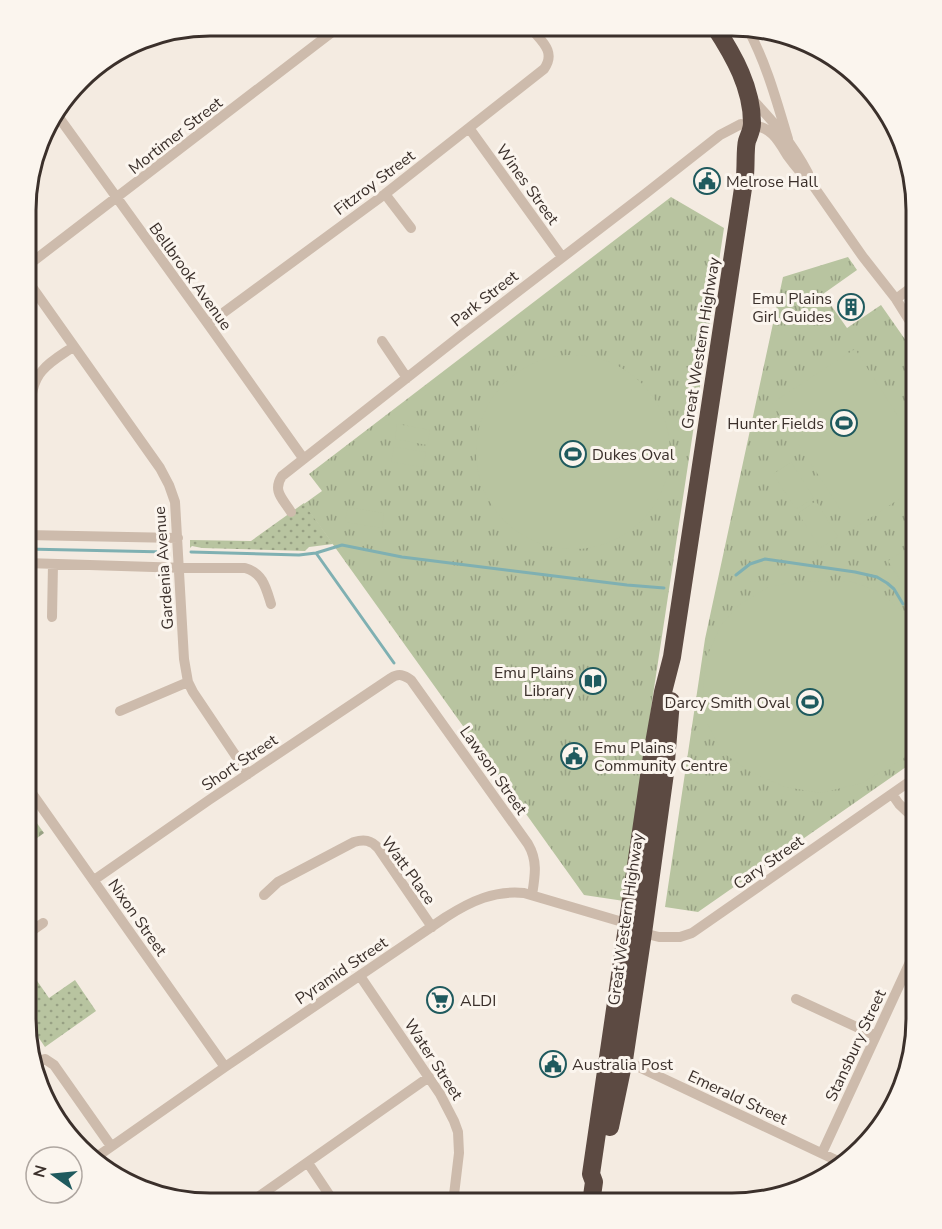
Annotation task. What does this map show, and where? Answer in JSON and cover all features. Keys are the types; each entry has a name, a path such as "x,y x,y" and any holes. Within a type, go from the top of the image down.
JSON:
{"highway":[{"name":"Great Western Highway","path":"711,36 731,78 747,130"},
{"name":"Great Western Highway","path":"592,1193 594,1182 591,1174 669,744 672,657 745,175 747,130 751,111 737,65 720,36"},
{"name":"Great Western Highway","path":"594,1182 600,1176 624,1060 635,929"}],"street":[{"name":"Mortimer Street","path":"36,259 327,36"},
{"name":"Fitzroy Street","path":"208,324 385,194 544,69 550,57 537,36"},
{"path":"752,37 772,83 788,139"},
{"path":"748,95 788,139 812,184 906,315"},
{"name":"Bellbrook Avenue","path":"61,120 303,458"},
{"path":"747,130 758,126 772,132 801,174 812,184"},
{"name":"Wines Street","path":"469,128 562,257"},
{"name":"Park Street","path":"291,512 279,493 277,485 282,476 303,458 720,135 747,130"},
{"path":"385,194 411,228"},
{"path":"896,299 906,292"},
{"name":"Gardenia Avenue","path":"36,293 165,476 175,502 184,659 188,682 248,774"},
{"path":"382,341 407,378"},
{"path":"36,381 43,369 73,347"},
{"path":"36,535 178,538"},
{"path":"36,563 239,567 254,571 262,578 271,604"},
{"path":"52,617 53,564"},
{"name":"Short Street","path":"94,880 392,678 402,675"},
{"name":"Lawson Street","path":"402,675 411,680 531,849 536,861 532,895"},
{"path":"120,711 188,682"},
{"name":"Cary Street","path":"635,929 666,938 692,933 906,784"},
{"path":"892,794 906,811"},
{"name":"Nixon Street","path":"36,798 225,1067"},
{"name":"Watt Place","path":"264,895 278,882 354,842 364,840 378,848 432,927"},
{"name":"Pyramid Street","path":"100,1154 432,927 477,900 492,895 518,892 619,921 635,929"},
{"path":"36,928 43,923"},
{"name":"Stansbury Street","path":"822,1154 906,971"},
{"name":"Water Street","path":"360,976 450,1110 458,1132 459,1154 454,1193"},
{"path":"796,999 876,1036"},
{"path":"41,1060 45,1059 54,1065 111,1146"},
{"name":"Emerald Street","path":"624,1060 835,1160"},
{"path":"264,1193 429,1077"},
{"path":"308,1163 328,1193"}],"green space":[{"path":"671,197 724,228 624,901 584,895 304,504 322,491 309,474"},
{"path":"848,257 857,270 823,294 847,328 881,305 906,341 906,767 698,912 665,907 705,639 783,277"},
{"name":"Hunter Fields","path":"855,349 906,428 906,495 853,529 772,403"},
{"name":"Dukes Oval","path":"573,355 601,359 619,367 634,377 648,391 666,424 670,452 666,480 658,498 648,513 634,527 601,545 573,549 545,545 527,537 512,527 498,513 480,480 476,452 480,424 488,406 498,391 512,377 545,359"},
{"path":"397,424 430,430 427,445 395,439"},
{"path":"394,447 426,452 423,467 391,462"},
{"path":"791,462 814,498 796,509 773,474"},
{"path":"816,501 838,537 820,548 798,513"},
{"path":"304,503 333,544 309,547 305,551 192,546 190,548 190,540 251,541"},
{"path":"348,507 384,513 382,528 345,522"},
{"path":"906,549 906,589 888,561"},
{"name":"Darcy Smith Oval","path":"850,581 880,592 906,615 906,755 903,759 862,783 821,793 785,787 749,771 722,752 704,717 703,686 708,654 721,625 739,605 767,588 768,585 775,586 792,582"},
{"path":"36,822 44,833 36,839"},
{"path":"36,979 49,998 75,980 96,1011 45,1047 37,1035"}],"waterway":[{"path":"191,552 299,555 316,553 342,545 402,557 664,588"},
{"path":"36,549 167,552"},
{"path":"316,553 394,663"},
{"path":"736,575 750,564 765,559 855,572 877,577 887,583 894,589 903,604"}],"place":[{"name":"Melrose Hall","path":"707,181"},
{"name":"Emu Plains Girl Guides","path":"851,307"},
{"name":"Hunter Fields","path":"844,423"},
{"name":"Dukes Oval","path":"573,454"},
{"name":"Emu Plains Library","path":"593,681"},
{"name":"Darcy Smith Oval","path":"810,702"},
{"name":"Emu Plains Community Centre","path":"574,756"},
{"name":"ALDI","path":"440,1000"},
{"name":"Australia Post","path":"553,1064"}]}
